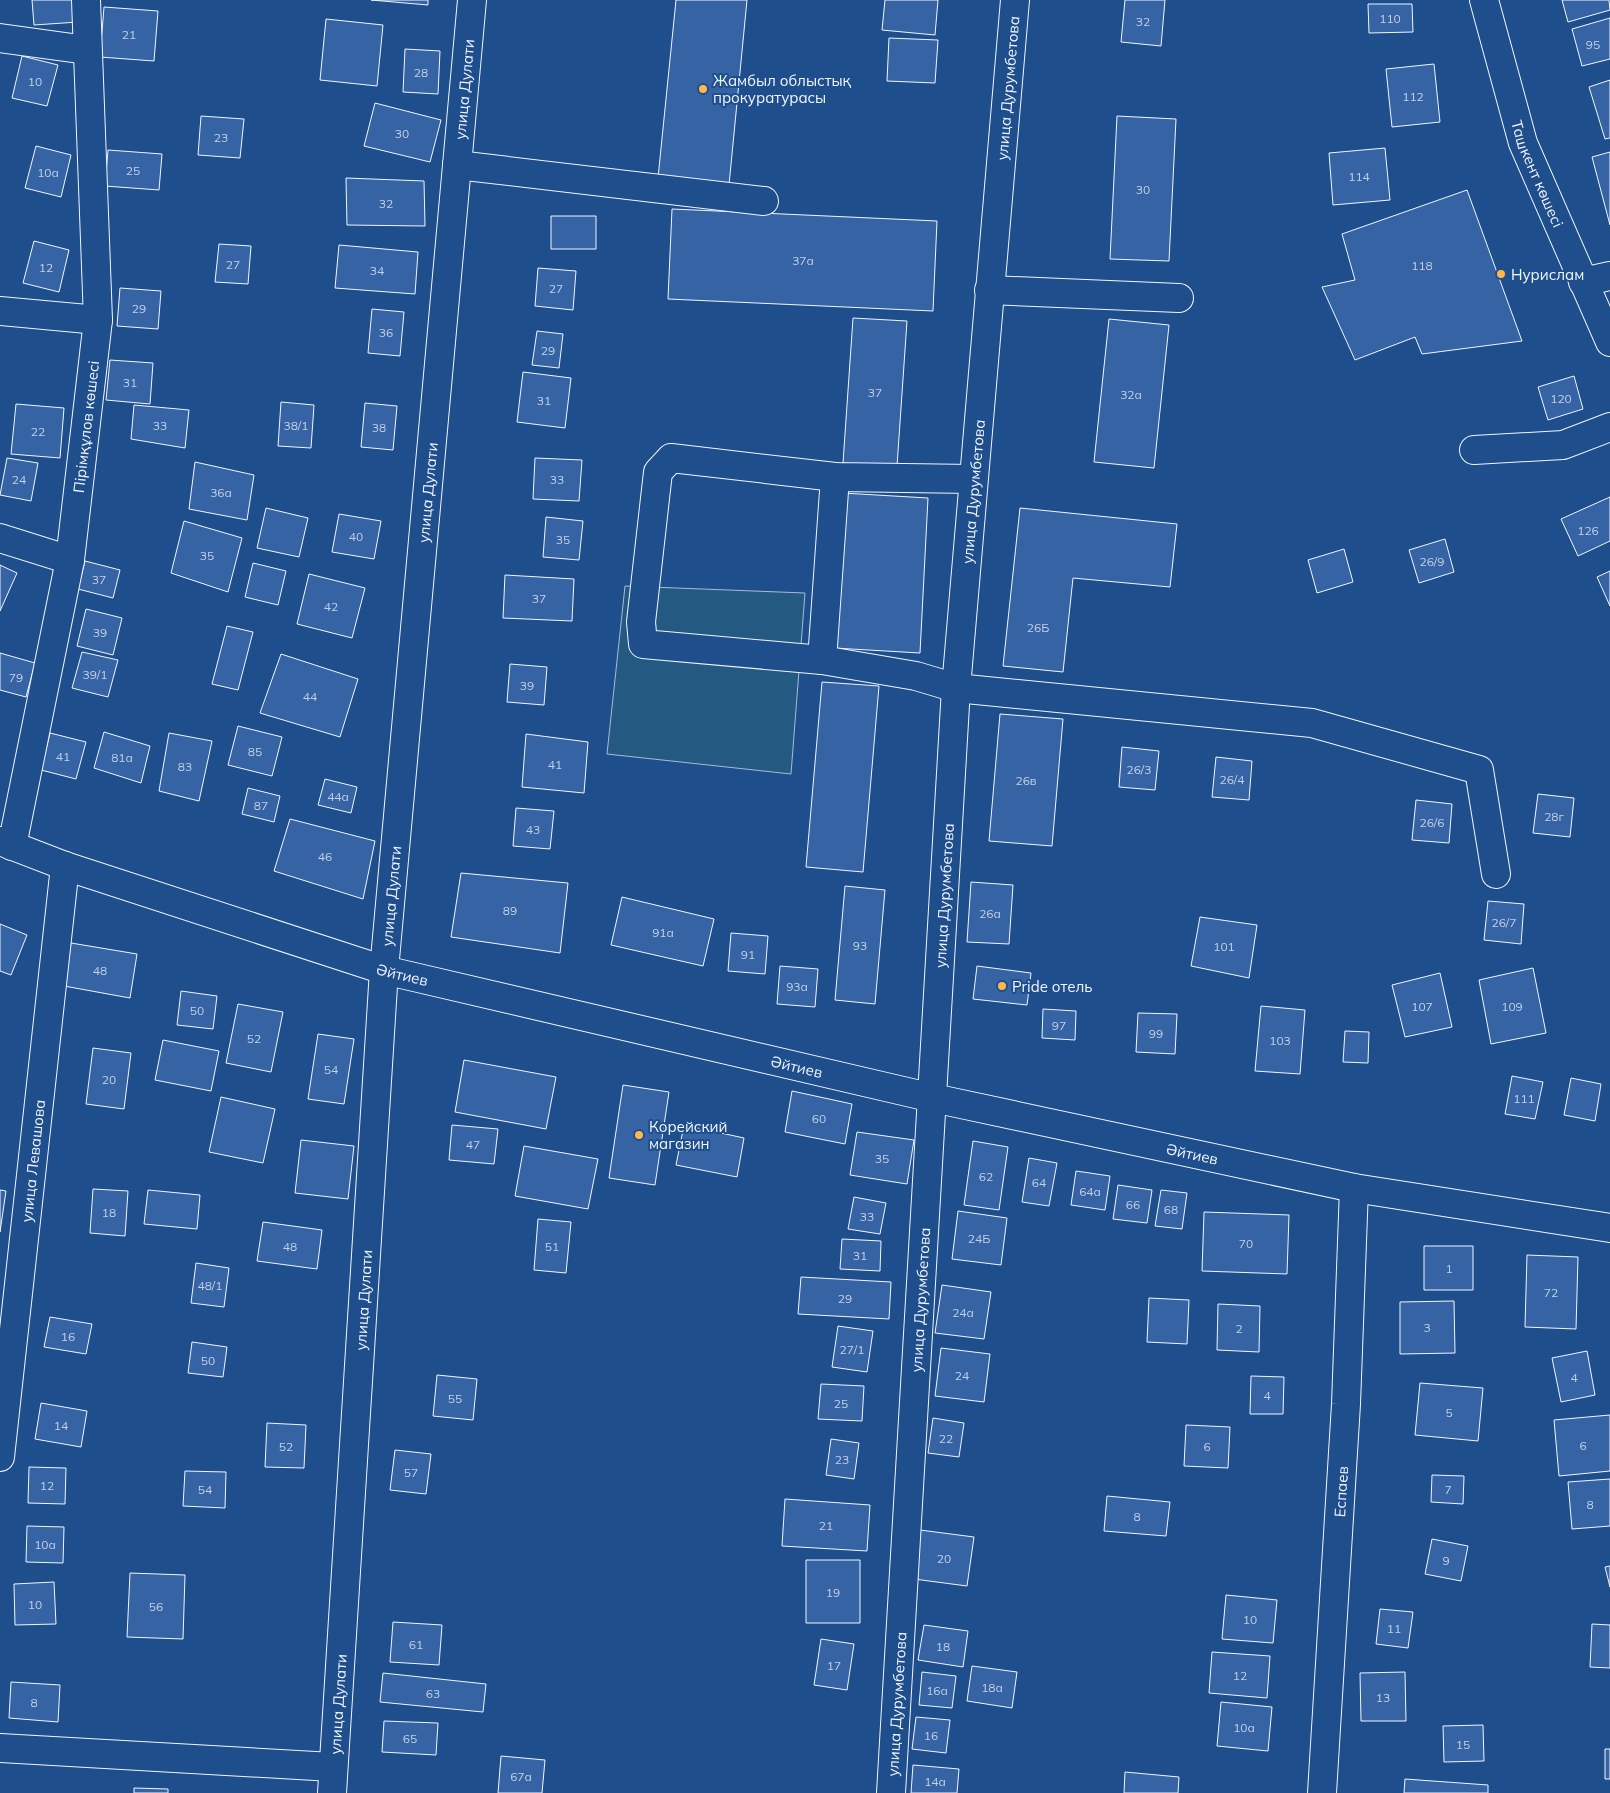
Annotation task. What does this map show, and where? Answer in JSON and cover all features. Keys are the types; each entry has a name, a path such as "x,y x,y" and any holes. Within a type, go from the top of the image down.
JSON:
{"street":[{"name":"Пірімқұлов көшесі","path":"6,844 70,560 98,320 86,0"},
{"name":"улица Дулати","path":"332,1780 384,970 472,0"},
{"name":"улица Дурумбетова","path":"891,1793 956,688 1015,0"},
{"name":"Ташкент көшесі","path":"1484,0 1523,144 1610,342"},
{"path":"0,38 87,50"},
{"path":"457,165 764,201"},
{"path":"1583,282 1610,276"},
{"path":"989,290 1179,298"},
{"path":"0,311 98,320"},
{"path":"1474,450 1564,446 1610,426"},
{"path":"973,479 835,477 671,458 658,472 641,622 644,644 822,660 916,676 956,688 1312,723 1479,770 1496,874"},
{"path":"822,660 835,477"},
{"path":"0,538 70,560"},
{"name":"Әйтиев","path":"6,844 65,866 384,970 933,1098 1354,1188 1610,1228"},
{"name":"улица Левашова","path":"0,1457 65,866"},
{"name":"Еспаев","path":"1322,1793 1346,1404 1354,1188"},
{"path":"0,1748 332,1780"}],"shaded area":[{"path":"625,586 805,593 791,774 607,754"}],"building":[{"path":"32,0 76,0 78,22 34,25"},
{"path":"371,0 428,0 428,5"},
{"name":"Жамбыл облыстық прокуратурасы","path":"676,0 747,0 729,185 658,178"},
{"path":"885,0 938,0 935,35 882,30"},
{"path":"1125,0 1165,0 1161,46 1121,42"},
{"path":"1562,0 1609,0 1610,10 1568,22"},
{"path":"1368,4 1412,4 1413,32 1369,33"},
{"path":"104,7 158,11 154,61 100,57"},
{"path":"1610,18 1610,59 1582,66 1572,29"},
{"path":"326,19 383,25 377,86 320,80"},
{"path":"889,38 938,40 935,83 887,81"},
{"path":"405,49 440,51 438,94 403,92"},
{"path":"22,56 58,65 47,106 12,98"},
{"path":"1434,64 1440,122 1392,127 1386,69"},
{"path":"1610,80 1610,138 1605,139 1589,87"},
{"path":"375,103 441,120 430,162 364,146"},
{"path":"201,116 244,119 240,158 198,155"},
{"path":"1117,116 1176,119 1169,261 1110,259"},
{"path":"36,146 71,155 61,197 25,188"},
{"path":"1385,148 1390,200 1333,205 1329,153"},
{"path":"108,150 162,154 159,190 105,186"},
{"path":"1610,152 1610,225 1592,157"},
{"path":"346,178 424,181 425,226 347,225"},
{"path":"1467,190 1522,341 1422,354 1415,337 1355,360 1322,287 1355,280 1342,234"},
{"path":"672,209 937,221 933,311 668,299"},
{"path":"551,216 596,216 596,249 551,249"},
{"path":"34,241 69,250 59,292 23,283"},
{"path":"219,244 251,246 248,284 215,282"},
{"path":"339,245 418,252 415,294 335,288"},
{"path":"538,268 576,271 573,310 535,306"},
{"path":"120,288 161,291 158,329 117,326"},
{"path":"372,309 404,312 400,356 368,353"},
{"path":"853,318 907,321 897,466 843,463"},
{"path":"1109,319 1169,325 1154,468 1094,462"},
{"path":"537,331 563,334 559,368 532,365"},
{"path":"110,360 153,363 150,404 106,400"},
{"path":"523,372 571,378 565,428 517,422"},
{"path":"1574,376 1583,409 1548,420 1538,387"},
{"path":"281,402 314,405 311,448 278,446"},
{"path":"365,403 397,406 393,450 361,447"},
{"path":"16,404 64,408 60,458 11,454"},
{"path":"134,405 189,410 185,448 131,439"},
{"path":"7,458 38,463 31,501 0,495"},
{"path":"535,458 582,460 579,501 533,499"},
{"path":"195,462 254,475 247,520 189,509"},
{"path":"842,493 928,498 920,653 834,648"},
{"path":"1610,497 1610,541 1578,556 1561,519"},
{"path":"266,508 308,518 299,557 257,548"},
{"path":"1020,508 1177,524 1170,587 1073,578 1063,672 1003,666"},
{"path":"339,514 381,521 374,559 332,552"},
{"path":"546,517 583,521 579,560 543,557"},
{"path":"184,521 242,538 228,592 171,573"},
{"path":"1445,539 1454,572 1419,583 1409,550"},
{"path":"1344,549 1353,582 1317,593 1308,560"},
{"path":"85,561 120,570 113,598 78,589"},
{"path":"253,563 286,571 278,605 245,597"},
{"path":"0,565 17,573 0,611"},
{"path":"1610,571 1610,606 1597,577"},
{"path":"309,574 365,588 352,638 297,624"},
{"path":"505,575 574,579 572,621 503,618"},
{"path":"86,609 122,618 113,655 77,646"},
{"path":"227,626 253,632 238,690 212,684"},
{"path":"82,652 118,660 108,697 72,688"},
{"path":"0,653 35,663 26,697 0,690"},
{"path":"281,654 358,679 340,737 260,713"},
{"path":"510,664 547,667 544,705 507,702"},
{"path":"822,682 879,686 863,872 806,867"},
{"path":"1000,714 1063,719 1052,846 989,841"},
{"path":"238,726 282,737 272,776 228,765"},
{"path":"104,732 150,746 141,783 94,768"},
{"path":"50,733 86,742 76,779 41,770"},
{"path":"169,733 212,741 199,801 159,791"},
{"path":"526,734 588,742 584,793 522,787"},
{"path":"1122,747 1159,751 1155,790 1119,787"},
{"path":"1216,757 1252,761 1249,800 1212,797"},
{"path":"325,779 357,787 351,813 318,805"},
{"path":"248,788 280,796 274,822 242,814"},
{"path":"1538,794 1574,798 1570,837 1533,833"},
{"path":"1416,800 1452,804 1449,843 1412,840"},
{"path":"516,808 554,811 550,849 513,846"},
{"path":"290,819 375,841 363,899 274,871"},
{"path":"461,873 568,883 560,953 451,937"},
{"path":"971,882 1013,885 1009,944 967,942"},
{"path":"845,886 885,890 875,1004 835,1000"},
{"path":"622,897 714,919 703,966 611,945"},
{"path":"1488,901 1524,904 1521,944 1484,940"},
{"path":"1200,917 1257,925 1249,978 1191,966"},
{"path":"0,924 27,935 11,975 0,971"},
{"path":"731,933 768,936 765,974 728,971"},
{"path":"71,943 137,954 130,998 64,986"},
{"path":"780,966 818,969 815,1007 777,1004"},
{"name":"Pride отель","path":"977,966 1031,973 1027,1005 973,999"},
{"path":"1533,968 1546,1033 1491,1044 1479,980"},
{"path":"1440,973 1452,1027 1405,1037 1392,985"},
{"path":"181,991 217,996 213,1029 177,1025"},
{"path":"238,1004 283,1012 271,1072 226,1063"},
{"path":"1261,1006 1305,1010 1300,1074 1255,1071"},
{"path":"1043,1009 1076,1011 1075,1040 1042,1038"},
{"path":"1138,1013 1177,1014 1175,1054 1136,1052"},
{"path":"1345,1031 1369,1032 1368,1063 1343,1062"},
{"path":"318,1034 354,1039 344,1104 308,1099"},
{"path":"163,1040 219,1051 211,1091 155,1080"},
{"path":"93,1048 131,1053 124,1109 86,1104"},
{"path":"464,1060 556,1077 546,1129 455,1112"},
{"path":"1512,1076 1543,1082 1535,1119 1505,1114"},
{"path":"1571,1078 1601,1084 1595,1121 1564,1115"},
{"name":"Корейский магазин","path":"623,1085 669,1092 655,1185 609,1178"},
{"path":"792,1091 852,1104 845,1144 785,1132"},
{"path":"221,1097 275,1109 263,1163 209,1152"},
{"path":"452,1125 498,1129 494,1164 449,1160"},
{"path":"684,1125 744,1138 737,1177 676,1165"},
{"path":"857,1132 914,1140 907,1184 850,1175"},
{"path":"301,1140 354,1146 348,1199 295,1193"},
{"path":"973,1141 1008,1147 999,1210 964,1205"},
{"path":"524,1146 598,1159 588,1209 515,1196"},
{"path":"1029,1158 1057,1163 1049,1206 1022,1202"},
{"path":"1076,1171 1110,1176 1105,1210 1071,1205"},
{"path":"1118,1185 1152,1190 1147,1223 1113,1219"},
{"path":"93,1189 128,1191 125,1236 90,1233"},
{"path":"0,1190 6,1191 0,1232"},
{"path":"148,1190 200,1195 197,1229 144,1224"},
{"path":"1161,1190 1187,1193 1182,1229 1155,1226"},
{"path":"854,1197 886,1203 880,1234 848,1229"},
{"path":"958,1211 1007,1218 1001,1265 952,1259"},
{"path":"1204,1212 1289,1215 1287,1274 1202,1271"},
{"path":"538,1219 571,1222 566,1273 534,1270"},
{"path":"263,1222 322,1230 317,1269 257,1261"},
{"path":"842,1239 881,1241 880,1271 840,1269"},
{"path":"1424,1246 1473,1246 1473,1290 1424,1290"},
{"path":"1527,1255 1578,1257 1576,1329 1525,1327"},
{"path":"196,1263 229,1268 224,1307 191,1303"},
{"path":"801,1277 891,1282 889,1319 798,1314"},
{"path":"942,1285 991,1292 984,1339 935,1333"},
{"path":"1149,1298 1189,1300 1187,1344 1147,1342"},
{"path":"1454,1301 1455,1353 1400,1354 1400,1302"},
{"path":"1218,1304 1260,1306 1259,1352 1217,1350"},
{"path":"50,1317 92,1324 86,1354 44,1347"},
{"path":"838,1326 873,1331 867,1372 832,1367"},
{"path":"192,1342 227,1347 223,1377 188,1373"},
{"path":"941,1348 990,1354 984,1402 935,1396"},
{"path":"1587,1351 1595,1395 1561,1402 1552,1358"},
{"path":"437,1375 477,1379 473,1420 433,1416"},
{"path":"1251,1376 1284,1377 1283,1414 1250,1414"},
{"path":"1420,1383 1483,1388 1478,1441 1415,1435"},
{"path":"821,1384 864,1386 862,1421 818,1419"},
{"path":"41,1403 87,1411 81,1447 35,1439"},
{"path":"1610,1415 1610,1471 1559,1476 1554,1420"},
{"path":"933,1418 964,1423 959,1457 928,1453"},
{"path":"267,1423 306,1425 304,1468 265,1467"},
{"path":"1186,1425 1230,1427 1228,1468 1184,1466"},
{"path":"831,1439 859,1443 854,1479 826,1475"},
{"path":"395,1450 431,1454 426,1494 390,1490"},
{"path":"29,1467 66,1468 65,1504 28,1503"},
{"path":"185,1471 226,1472 225,1508 183,1506"},
{"path":"1432,1475 1464,1476 1463,1504 1431,1502"},
{"path":"1610,1479 1610,1526 1572,1529 1568,1482"},
{"path":"1107,1496 1170,1502 1166,1536 1104,1531"},
{"path":"785,1499 870,1505 867,1551 782,1546"},
{"path":"27,1526 64,1527 63,1563 26,1562"},
{"path":"920,1530 974,1537 967,1586 914,1579"},
{"path":"1432,1539 1468,1546 1461,1581 1425,1574"},
{"path":"806,1560 860,1560 860,1623 806,1623"},
{"path":"1610,1566 1610,1587 1605,1567"},
{"path":"130,1573 185,1575 183,1639 127,1637"},
{"path":"54,1582 56,1624 15,1625 14,1584"},
{"path":"1226,1595 1277,1600 1273,1643 1222,1639"},
{"path":"1380,1609 1413,1612 1408,1648 1376,1644"},
{"path":"393,1622 442,1625 439,1665 390,1662"},
{"path":"1592,1624 1610,1625 1610,1668 1590,1667"},
{"path":"924,1625 968,1631 963,1667 918,1660"},
{"path":"821,1639 854,1644 847,1690 814,1685"},
{"path":"1212,1652 1270,1656 1267,1698 1209,1693"},
{"path":"972,1666 1017,1672 1012,1708 967,1701"},
{"path":"922,1672 956,1676 952,1708 919,1705"},
{"path":"1405,1672 1406,1721 1361,1721 1360,1673"},
{"path":"383,1673 486,1684 483,1712 380,1702"},
{"path":"11,1682 60,1685 58,1722 9,1718"},
{"path":"1221,1702 1272,1707 1268,1751 1217,1746"},
{"path":"916,1717 950,1720 946,1753 912,1749"},
{"path":"384,1721 438,1723 436,1755 382,1752"},
{"path":"1483,1725 1484,1761 1444,1762 1443,1726"},
{"path":"1605,1749 1610,1749 1610,1779 1605,1779"},
{"path":"501,1756 545,1760 542,1793 498,1793"},
{"path":"913,1765 959,1769 957,1793 911,1793"},
{"path":"1125,1772 1179,1777 1178,1793 1124,1793"},
{"path":"1405,1779 1488,1785 1488,1793 1404,1793"},
{"path":"134,1788 168,1789 168,1793 134,1793"}],"place":[{"name":"Жамбыл облыстық прокуратурасы","path":"703,89"},
{"name":"Нурислам","path":"1501,274"},
{"name":"Pride отель","path":"1002,986"},
{"name":"Корейский магазин","path":"639,1135"}]}
